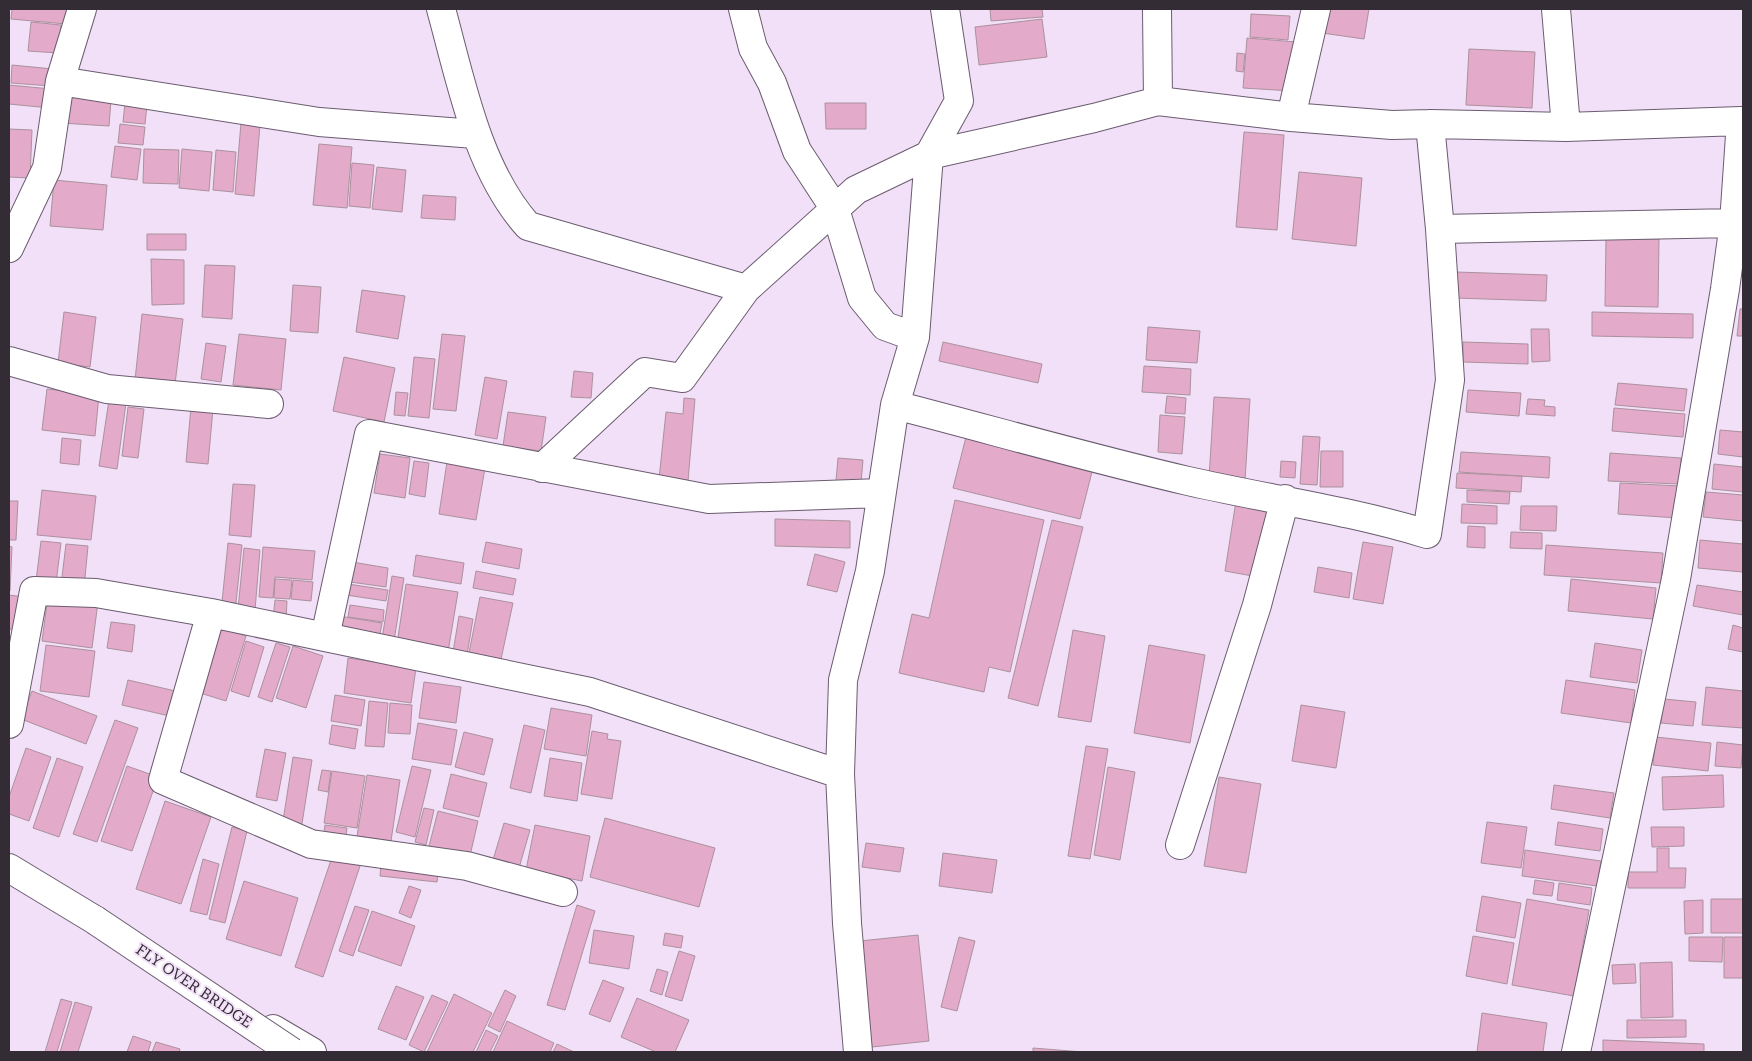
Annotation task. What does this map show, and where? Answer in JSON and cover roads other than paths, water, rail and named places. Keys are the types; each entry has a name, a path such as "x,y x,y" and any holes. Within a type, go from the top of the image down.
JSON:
{"street":[{"path":"9,248 47,168 60,81 82,9"},
{"path":"441,9 475,134 513,209 528,226 746,288"},
{"path":"744,9 753,48 772,82 797,151 836,209 862,298 885,326 915,337"},
{"path":"858,1052 847,923 840,774 843,680 870,571 895,405 915,337 929,155 959,101 944,9"},
{"path":"1157,9 1158,101"},
{"path":"1291,117 1316,9"},
{"path":"1556,9 1566,127"},
{"path":"60,81 319,122 475,134"},
{"path":"542,468 645,372 682,378 746,288 856,190 929,155 1094,118 1158,101 1291,117 1392,125 1566,127 1742,118 1734,223 1725,290 1676,579 1576,1052"},
{"path":"895,405 1188,481 1285,499 1395,524 1427,534 1450,380 1440,229 1430,124"},
{"path":"1440,229 1734,223"},
{"path":"9,361 108,389 269,404"},
{"path":"325,636 370,434 709,499 881,493"},
{"path":"1180,845 1257,606 1285,499"},
{"path":"9,724 34,591 96,592 325,636 590,692 840,774"},
{"path":"211,613 163,780 311,844 467,866 563,892"},
{"path":"9,868 312,1052"},
{"name":"FLY OVER BRIDGE","path":"35,883 95,920 292,1052"}]}
